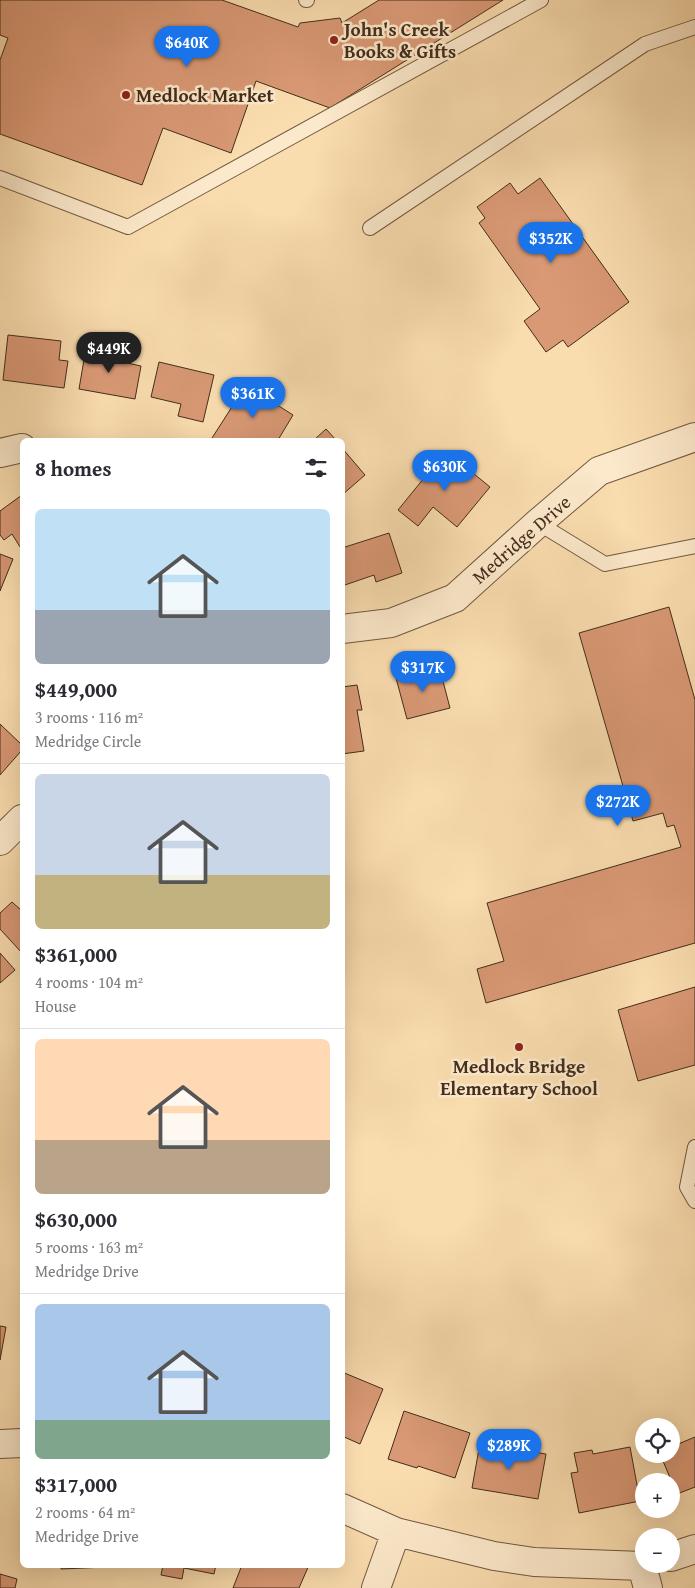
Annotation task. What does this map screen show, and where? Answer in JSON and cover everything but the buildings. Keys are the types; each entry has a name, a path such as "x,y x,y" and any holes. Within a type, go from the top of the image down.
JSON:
{"street":[{"name":"Medridge Drive","path":"345,629 391,623 455,598 598,471 695,437"},
{"path":"0,453 20,448"},
{"path":"0,842 20,821"},
{"path":"0,1444 20,1443"},
{"path":"345,1509 396,1532 494,1556 534,1562 635,1571"},
{"path":"376,1588 396,1532"},
{"path":"680,1554 695,1549"}],"lane":[{"path":"0,178 128,228 541,0"},
{"path":"370,228 645,44 695,27"},
{"path":"538,523 604,564 695,546"},
{"path":"695,1147 687,1187 695,1201"}],"place":[{"name":"John's Creek Books & Gifts","path":"334,40"},
{"name":"Medlock Market","path":"126,95"},
{"name":"Medlock Bridge Elementary School","path":"519,1047"}]}
